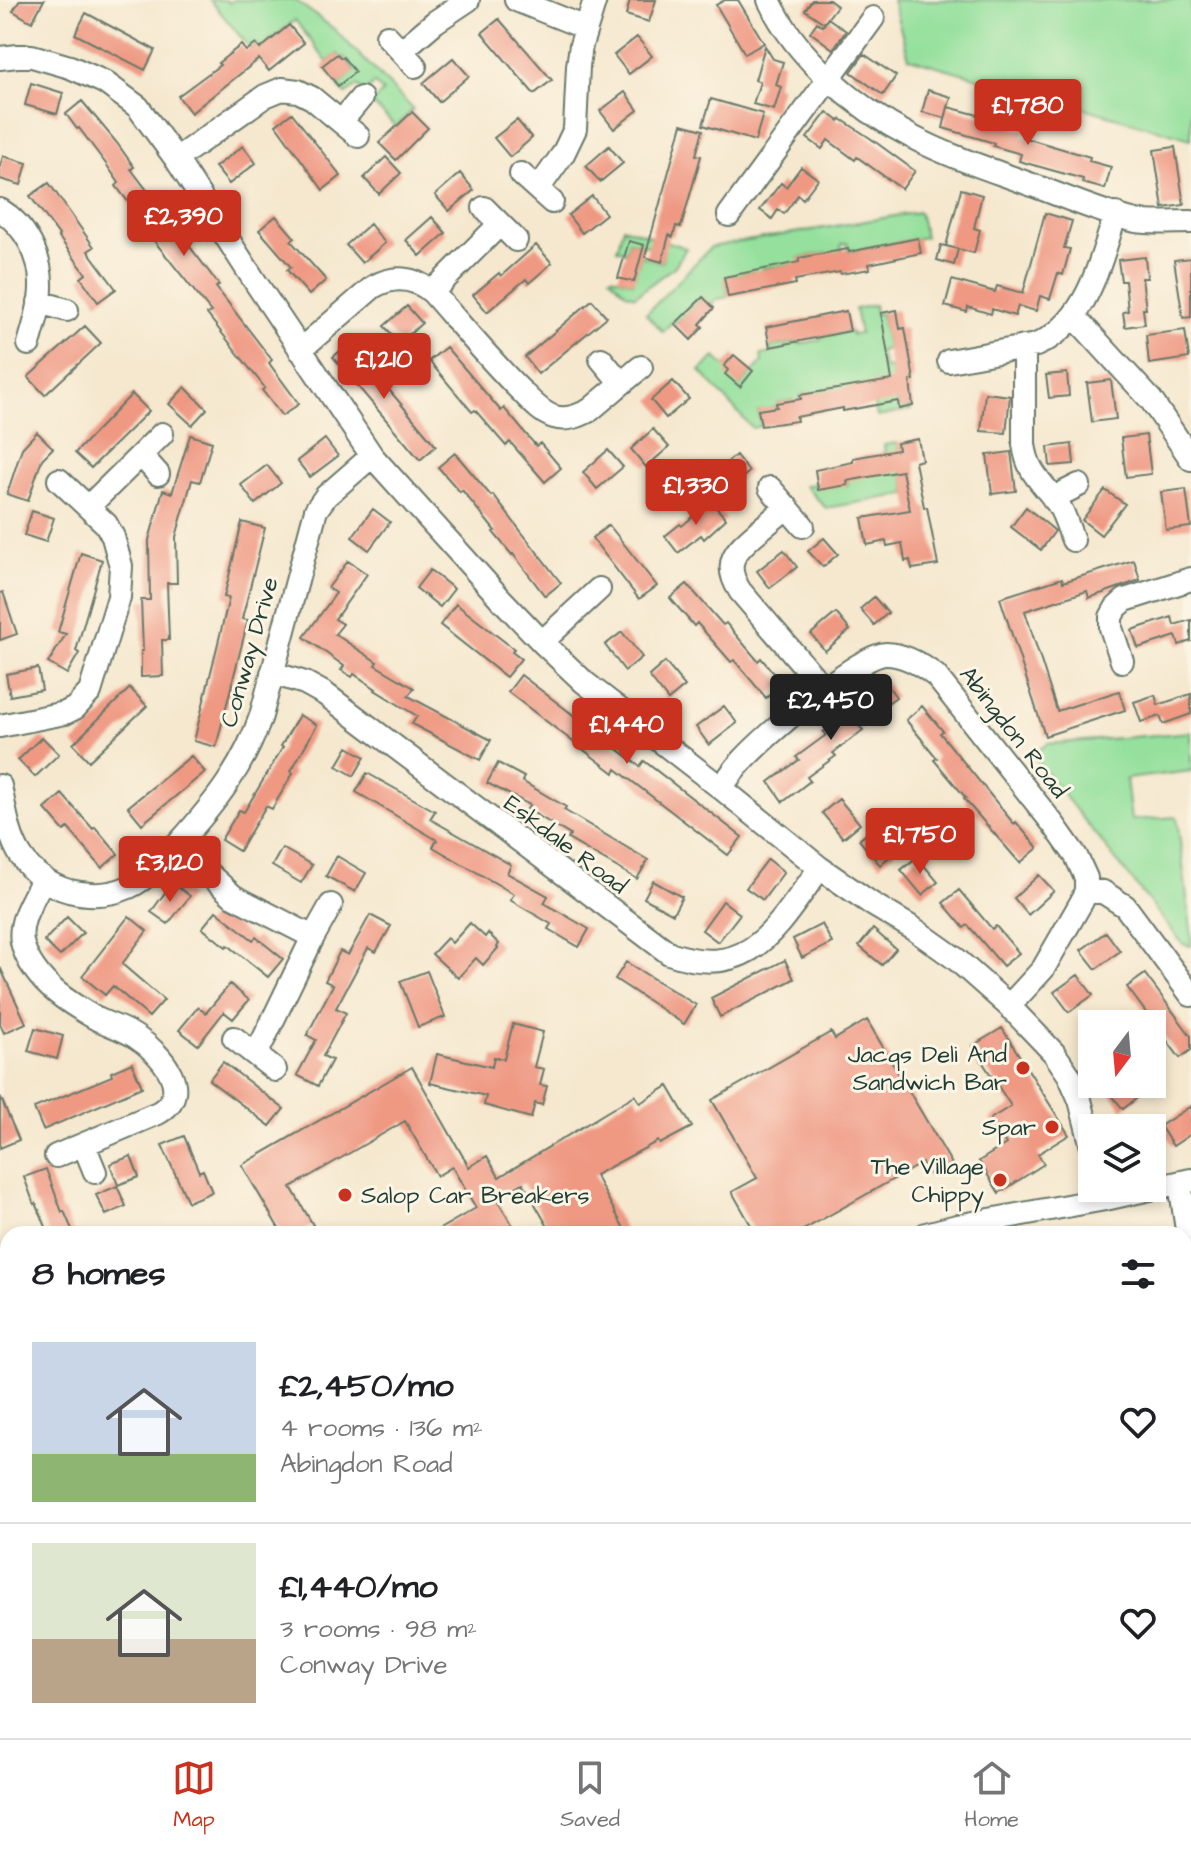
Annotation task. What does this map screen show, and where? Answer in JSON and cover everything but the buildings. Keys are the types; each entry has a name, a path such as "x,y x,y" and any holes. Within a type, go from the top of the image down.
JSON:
{"street":[{"path":"401,51 435,22 468,0"},
{"path":"516,0 586,28"},
{"path":"537,189 563,154 575,129 578,66 595,0"},
{"path":"769,0 793,41 814,65 869,110 915,139 1023,182 1137,221 1191,222"},
{"path":"729,215 873,18"},
{"path":"0,58 18,56 52,61 86,73 138,107 176,159 372,456 542,642 584,682 820,868 945,951 1009,1006 1054,1053 1069,1075 1084,1114"},
{"path":"176,159 265,96 282,89 292,89 312,98 349,129 361,98"},
{"path":"432,292 508,232 484,208"},
{"path":"0,210 19,226 34,251 42,286 29,344"},
{"path":"949,361 1047,340 1074,316 1085,298 1116,214"},
{"path":"300,350 373,287 383,281 404,278 432,292 513,383 551,416 570,418 581,415 641,367"},
{"path":"39,302 67,310"},
{"path":"1074,316 1151,400 1191,459"},
{"path":"1024,347 1026,459 1063,515 1073,540"},
{"path":"601,359 621,383"},
{"path":"89,506 162,434"},
{"path":"141,455 158,474"},
{"name":"Conway Drive","path":"0,786 21,856 43,879 60,888 100,895 132,886 148,875 215,803 241,763 261,716 316,510 326,496 372,456"},
{"path":"0,726 65,713 75,708 90,692 119,597 121,566 113,537 106,524 89,506 59,480"},
{"path":"1053,498 1079,485"},
{"path":"770,488 803,526"},
{"path":"787,507 734,555 732,578 824,689"},
{"path":"1122,661 1111,628 1111,617 1116,608 1125,600 1191,579"},
{"path":"542,642 599,589"},
{"name":"Abingdon Road","path":"721,788 743,759 769,734 824,689 868,659 885,654 905,658 922,665 936,676 1054,825 1076,856 1086,878 1086,890"},
{"name":"Eskdale Road","path":"272,673 305,683 325,694 669,953 687,959 717,961 758,946 771,934 820,868"},
{"path":"181,841 202,868 233,896 313,937"},
{"path":"43,879 22,923 22,944 32,966 54,991 149,1047 164,1064 175,1085 179,1105 56,1156"},
{"path":"1009,1006 1043,969 1086,890 1103,892 1125,906 1191,995"},
{"path":"256,1055 331,905"},
{"path":"234,1038 275,1070"},
{"path":"84,1145 95,1172"},
{"path":"1185,1182 1189,1226"},
{"path":"957,1226 1078,1199"}],"green space":[{"path":"210,0 226,0 229,3 233,0 295,0 334,29 413,109 396,127 372,103 383,92 374,83 365,93 357,86 346,94 338,86 355,71 338,54 327,62 295,20 260,49 256,44 250,48"},
{"path":"892,0 1191,0 1191,139 909,58"},
{"path":"919,212 925,237 849,252 847,243 841,244 842,253 832,271 828,253 799,258 802,278 792,264 762,268 766,288 754,271 725,277 728,297 717,299 711,305 702,298 663,332 646,314 711,247"},
{"path":"623,227 686,248 675,266 635,296 626,293 610,277 633,282 641,256 662,262 664,250 629,241 626,252 617,249"},
{"path":"874,305 875,314 881,313 887,349 880,351 884,368 890,367 899,408 911,407 911,410 877,417 871,385 800,395 804,414 796,415 793,400 777,403 777,407 758,411 761,426 752,428 700,371 715,357 740,386 762,362 761,355 771,353 770,347 820,340 820,337 850,331 852,335 860,334 855,309"},
{"path":"897,443 907,494 826,508 805,486 817,483 848,485 845,465 886,473 882,453 885,452 884,445"},
{"path":"1191,732 1191,771 1126,779 1131,820 1177,817 1191,946 1183,944 1032,755 1047,744"}],"place":[{"name":"Jacqs Deli And Sandwich Bar","path":"1023,1068"},
{"name":"Spar","path":"1052,1127"},
{"name":"The Village Chippy","path":"1000,1180"},
{"name":"Salop Car Breakers","path":"345,1195"}]}
